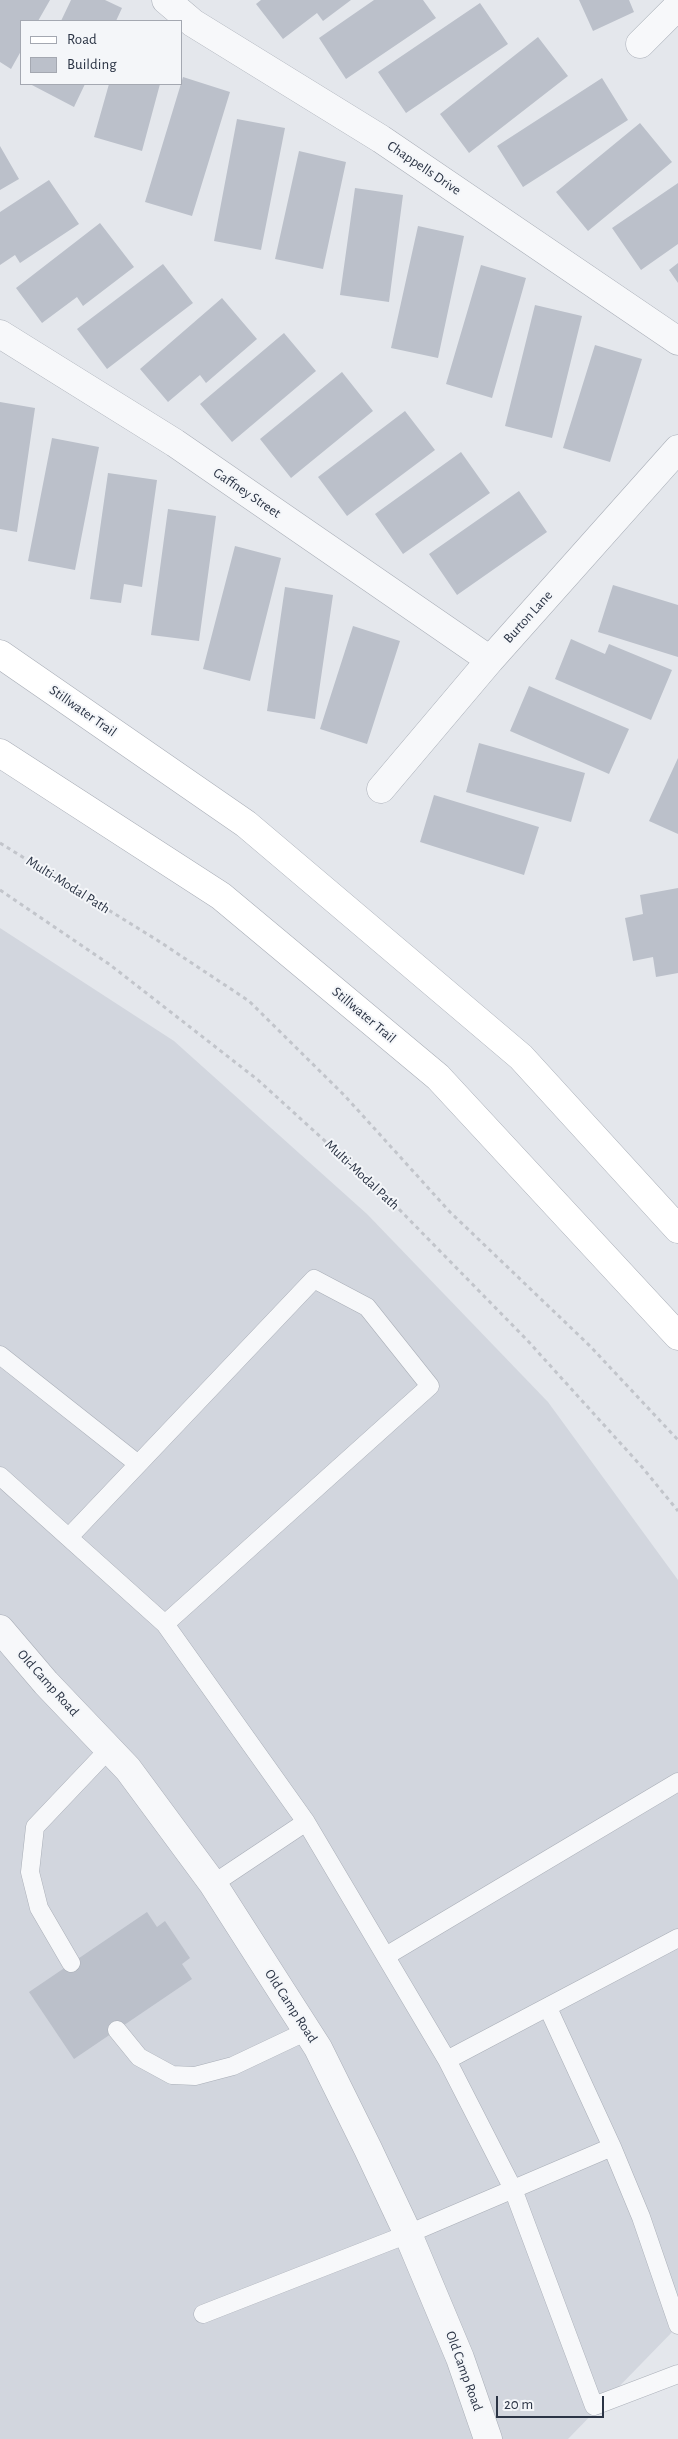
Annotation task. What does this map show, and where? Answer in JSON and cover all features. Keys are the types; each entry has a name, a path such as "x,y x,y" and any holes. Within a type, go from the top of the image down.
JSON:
{"main road":[{"name":"Stillwater Trail","path":"0,654 246,824 521,1056 678,1229"},
{"name":"Stillwater Trail","path":"0,753 221,896 438,1077 678,1336"}],"street":[{"name":"Chappells Drive","path":"166,0 193,23 382,139 678,342"},
{"path":"640,44 678,6"},
{"name":"Gaffney Street","path":"0,334 175,443 490,660"},
{"name":"Burton Lane","path":"381,789 490,660 678,449"},
{"name":"Old Camp Road","path":"0,1629 46,1683 128,1769 213,1884 307,2031 368,2149 408,2234 460,2358 488,2439"}],"lane":[{"path":"70,1536 314,1279 367,1307 430,1386 165,1624"},
{"path":"0,1355 138,1464"},
{"path":"0,1476 70,1536 165,1624 306,1822 447,2060 513,2189 594,2406 678,2374"},
{"path":"71,1963 39,1908 30,1872 35,1827 109,1749"},
{"path":"386,1956 678,1782"},
{"path":"213,1884 306,1822"},
{"path":"447,2060 678,1938"},
{"path":"548,2008 612,2147 641,2217 678,2325"},
{"path":"117,2030 139,2058 172,2075 196,2076 233,2066 307,2031"},
{"path":"203,2314 408,2234 612,2147"}],"path":[{"name":"Multi-Modal Path","path":"0,843 157,940 249,1002 344,1096 450,1212 590,1346 678,1440"},
{"name":"Multi-Modal Path","path":"0,890 109,964 258,1080 392,1201 527,1340 642,1467 678,1511"}],"shaded area":[{"path":"0,928 174,1041 367,1214 548,1402 678,1580 678,2326 568,2439 0,2439"}],"building":[{"path":"0,0 50,0 39,20 20,20 20,53 11,69 0,62"},
{"path":"71,0 105,0 122,8 116,20 61,20"},
{"path":"261,0 351,0 323,21 317,13 283,39 256,4"},
{"path":"374,0 423,0 436,18 346,79 319,38"},
{"path":"579,0 629,0 634,12 593,31"},
{"path":"480,3 508,44 406,113 378,72"},
{"path":"538,37 568,76 469,153 440,114"},
{"path":"183,77 230,92 192,216 145,202"},
{"path":"602,78 628,120 523,187 497,146"},
{"path":"32,85 85,85 74,107"},
{"path":"109,85 160,85 142,151 94,137"},
{"path":"237,119 285,128 261,250 214,241"},
{"path":"640,123 672,162 588,231 556,192"},
{"path":"0,146 19,179 0,190"},
{"path":"299,151 346,162 323,269 275,259"},
{"path":"49,180 79,224 20,263 15,255 0,265 0,212"},
{"path":"678,183 678,244 641,270 612,228"},
{"path":"355,188 403,195 389,302 340,295"},
{"path":"100,223 134,267 83,306 77,297 42,323 16,288"},
{"path":"418,226 464,236 438,358 391,348"},
{"path":"678,263 678,283 669,270"},
{"path":"163,264 193,303 107,369 77,329"},
{"path":"481,265 526,278 492,398 446,384"},
{"path":"222,298 257,339 206,383 200,375 168,402 140,369"},
{"path":"535,305 582,316 552,438 505,426"},
{"path":"284,333 316,371 232,442 200,404"},
{"path":"595,345 642,359 610,462 563,448"},
{"path":"342,372 373,411 291,478 260,439"},
{"path":"0,402 35,408 17,532 0,529"},
{"path":"405,411 435,450 347,516 318,477"},
{"path":"52,438 99,447 75,570 28,561"},
{"path":"461,452 490,493 403,554 375,514"},
{"path":"108,473 157,480 142,587 124,584 121,603 90,599"},
{"path":"519,491 547,532 457,595 429,554"},
{"path":"168,509 216,516 199,641 151,635"},
{"path":"235,546 281,558 250,681 203,669"},
{"path":"613,585 678,605 678,657 598,632"},
{"path":"285,587 333,595 315,719 267,711"},
{"path":"353,626 400,641 367,744 320,729"},
{"path":"571,639 605,654 609,644 672,670 651,720 555,679"},
{"path":"529,686 629,729 609,774 510,731"},
{"path":"479,743 585,773 571,822 466,792"},
{"path":"678,758 678,834 649,821"},
{"path":"434,795 539,827 524,875 420,842"},
{"path":"678,888 678,973 656,977 653,957 633,961 625,918 643,914 640,895"},
{"path":"147,1912 157,1927 165,1921 190,1958 182,1964 192,1979 74,2059 29,1992"}]}
